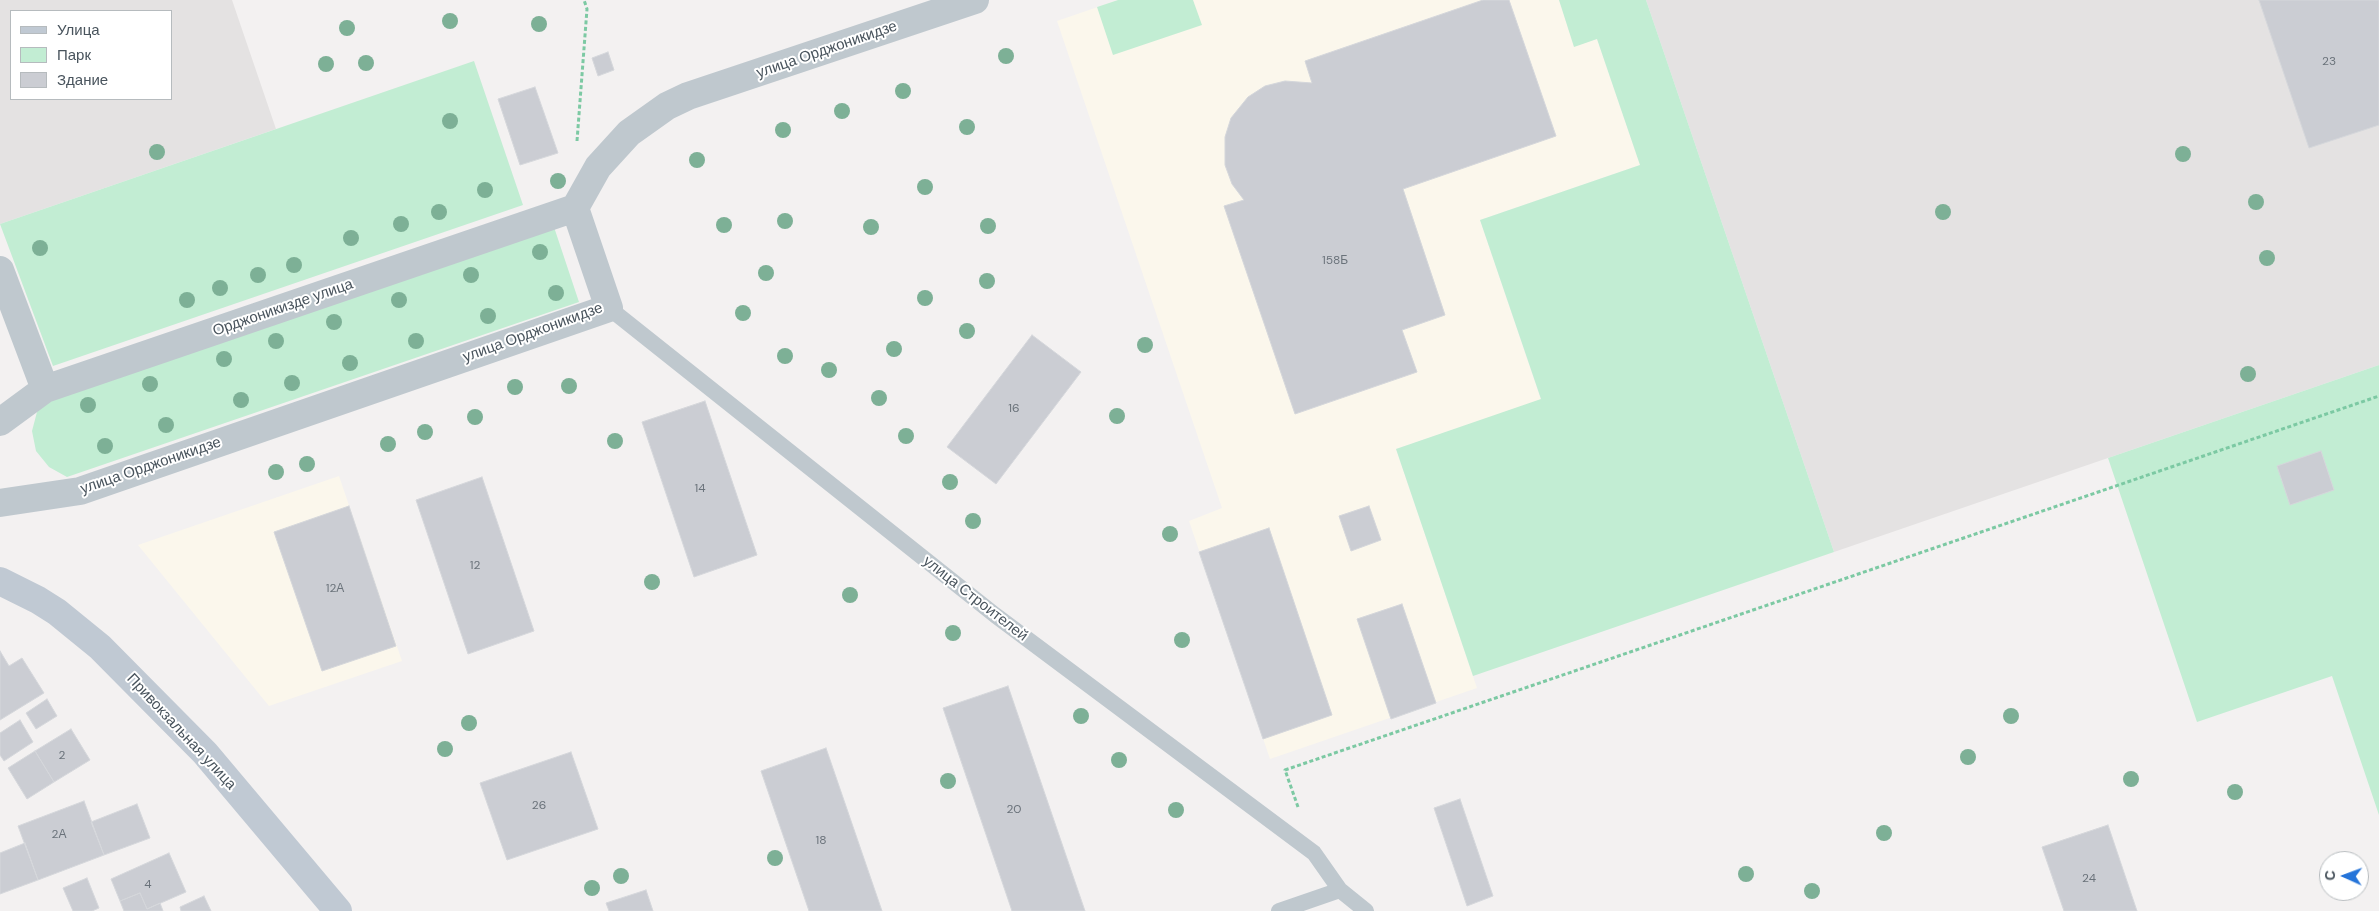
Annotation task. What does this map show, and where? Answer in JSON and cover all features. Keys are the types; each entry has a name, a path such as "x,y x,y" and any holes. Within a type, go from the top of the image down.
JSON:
{"main road":[{"name":"Привокзальная улица","path":"0,581 38,600 100,647 205,753 338,911"}],"street":[{"name":"улица Орджоникидзе","path":"0,503 80,491 609,308 580,198 607,155 629,132 667,106 688,96 976,0"},
{"name":"Орджоникизде улица","path":"0,422 45,389 580,198"},
{"path":"0,270 45,389"}],"lane":[{"name":"улица Строителей","path":"609,308 995,615 1314,854 1340,890 1366,911"},
{"path":"1279,911 1340,890"}],"path":[{"path":"580,198 577,151 587,9 584,0"},
{"path":"1314,854 1285,770 2379,396"}],"shaded area":[{"path":"0,0 232,0 276,129 0,224"},
{"path":"1118,0 1559,0 1574,46 1597,39 1640,165 1480,220 1541,400 1396,449 1477,688 1270,759 1189,521 1222,508 1057,21"},
{"path":"1646,0 2379,0 2379,365 1834,552"},
{"path":"339,476 402,661 269,706 138,545"}],"green space":[{"path":"1118,0 1193,0 1202,25 1113,55 1097,7"},
{"path":"1559,0 1646,0 1834,552 1473,676 1396,449 1541,399 1480,220 1640,165 1597,39 1574,47"},
{"path":"474,61 523,205 53,366 0,224"},
{"path":"554,227 579,302 67,477 49,467 36,451 32,431 37,412 42,403"},
{"path":"2379,365 2379,815 2332,676 2197,722 2108,458"}],"building":[{"path":"1483,0 1509,0 1556,136 1403,189 1445,315 1402,330 1417,372 1295,414 1224,206 1244,200 1232,184 1225,165 1225,137 1231,118 1248,97 1265,86 1285,81 1312,83 1305,61"},
{"path":"2259,0 2379,0 2379,125 2309,148"},
{"path":"608,52 614,70 598,76 592,58"},
{"path":"535,87 558,153 520,165 498,99"},
{"path":"1032,335 1081,372 996,484 947,447"},
{"path":"705,401 757,555 694,577 642,422"},
{"path":"2321,451 2334,490 2290,505 2277,466"},
{"path":"482,477 534,631 468,654 416,500"},
{"path":"349,506 396,646 322,671 274,532"},
{"path":"1369,506 1381,540 1351,551 1339,516"},
{"path":"1269,528 1332,715 1263,739 1199,552"},
{"path":"1402,604 1436,703 1391,719 1357,619"},
{"path":"0,651 9,666 22,658 44,693 0,720"},
{"path":"1008,686 1085,911 1012,911 943,708"},
{"path":"47,699 57,716 36,729 26,713"},
{"path":"20,720 33,742 4,761 0,755 0,733"},
{"path":"71,729 90,760 54,782 35,751"},
{"path":"826,748 882,911 809,911 761,771"},
{"path":"35,751 54,782 27,799 8,768"},
{"path":"571,752 598,829 507,860 480,783"},
{"path":"1460,799 1493,896 1467,906 1434,808"},
{"path":"84,801 104,855 38,880 18,826"},
{"path":"137,804 150,838 104,855 91,822"},
{"path":"2108,825 2137,911 2064,911 2042,847"},
{"path":"25,843 38,880 0,894 0,853"},
{"path":"169,853 186,892 147,909 140,893 120,901 111,879"},
{"path":"87,878 99,908 92,911 73,911 63,888"},
{"path":"646,890 653,911 609,911 606,903"},
{"path":"140,893 147,909 160,903 163,911 124,911 120,901"},
{"path":"204,896 211,911 181,911 180,907"}]}
